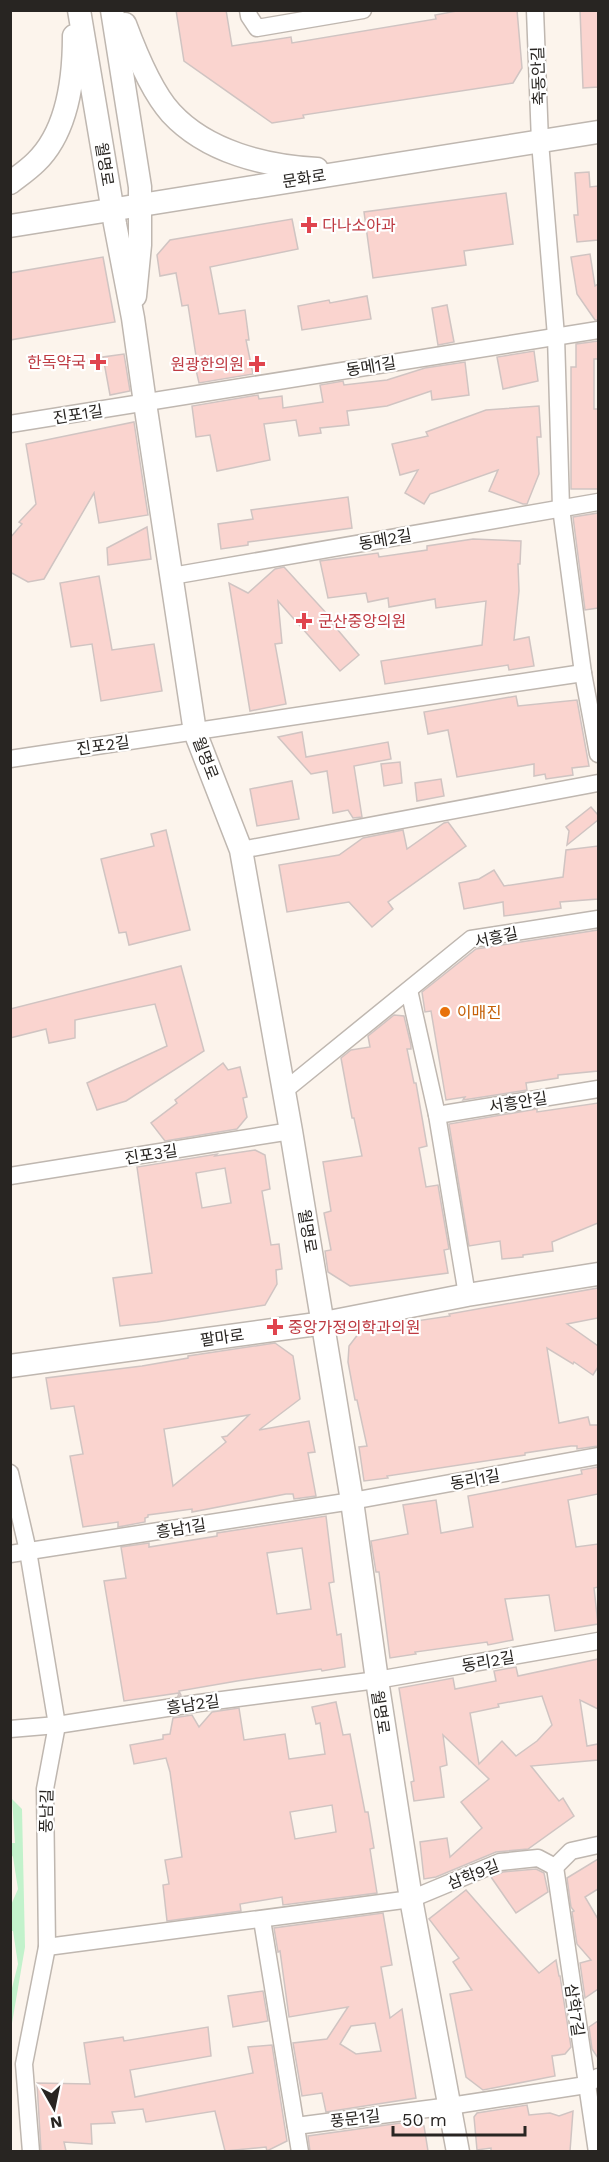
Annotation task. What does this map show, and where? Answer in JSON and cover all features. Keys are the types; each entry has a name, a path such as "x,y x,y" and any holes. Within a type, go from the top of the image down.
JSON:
{"street":[{"path":"10,183 38,161 56,134 70,94 77,10"},
{"name":"월명로","path":"77,10 134,318 195,732 241,850 284,1091 352,1501 411,1899 458,2151"},
{"name":"월명로","path":"112,10 136,156 140,205 140,245 134,318"},
{"path":"120,10 136,57 146,74 170,112 193,133 224,149 266,162 298,168 351,171"},
{"path":"248,10 257,28 363,10"},
{"name":"축동안길","path":"535,10 540,142 556,336 561,508 583,673 598,754"},
{"name":"문화로","path":"10,226 598,132"},
{"name":"동메1길","path":"145,403 598,330"},
{"name":"진포1길","path":"10,424 145,403"},
{"name":"동메2길","path":"172,576 598,502"},
{"name":"진포2길","path":"10,759 583,673"},
{"path":"241,850 598,783"},
{"name":"서흥길","path":"284,1091 471,939 598,919"},
{"path":"409,990 437,1115 467,1295"},
{"name":"서흥안길","path":"437,1115 598,1089"},
{"name":"진포3길","path":"10,1176 291,1131"},
{"name":"팔마로","path":"10,1365 324,1323 467,1295 598,1274"},
{"name":"동리1길","path":"352,1501 598,1456"},
{"name":"풍남길","path":"10,1473 28,1551 57,1725 45,1789 47,1947 17,2063 31,2151"},
{"name":"흥남1길","path":"10,1554 352,1501"},
{"name":"동리2길","path":"377,1680 598,1641"},
{"name":"흥남2길","path":"10,1729 57,1725 199,1703 377,1680"},
{"path":"555,1867 571,1851 598,1845"},
{"name":"삼학9길","path":"47,1947 411,1899 500,1862 538,1858 555,1867"},
{"name":"삼학7길","path":"555,1867 592,2081 597,2151"},
{"path":"262,1920 296,2126 295,2150"},
{"name":"풍문1길","path":"296,2126 450,2106 592,2081"}],"green space":[{"path":"12,1799 22,1809 25,1947 11,2029 11,1992 18,1964 13,1931 10,1931 11,1905 18,1889 11,1854 11,1843 15,1843"}],"building":[{"path":"176,10 226,10 232,46 291,37 292,43 436,19 435,15 462,10 517,10 522,68 513,83 303,115 304,118 272,123 184,61"},
{"path":"580,10 598,10 598,87 583,88"},
{"path":"589,172 590,187 598,186 598,240 577,242 574,215 578,215 575,173"},
{"path":"506,193 513,244 464,251 466,265 373,278 364,212"},
{"path":"292,219 298,249 210,267 219,314 245,310 249,340 246,340 253,374 199,383 193,357 196,356 188,305 182,306 176,273 160,276 157,255 170,240"},
{"path":"590,254 595,286 598,284 598,320 595,320 577,294 571,257"},
{"path":"103,257 115,322 10,340 10,273"},
{"path":"367,296 371,319 302,330 298,306"},
{"path":"447,305 454,342 438,345 432,308"},
{"path":"598,341 598,359 594,359 594,409 598,409 598,489 571,489 571,367 576,367 576,344"},
{"path":"534,351 538,381 503,389 497,357"},
{"path":"124,354 130,391 110,395 103,357"},
{"path":"465,362 469,395 432,400 431,391 387,406 347,411 349,425 320,428 321,433 299,436 296,420 264,424 270,460 217,471 210,435 196,437 192,406 258,395 259,399 282,396 283,408 323,402 320,385 343,381 344,385 387,380 425,368"},
{"path":"539,406 541,437 537,437 539,474 527,504 489,491 498,470 430,494 424,504 405,493 418,470 400,475 392,444 428,436 426,432 486,410"},
{"path":"134,422 148,515 99,523 94,493 44,579 28,582 10,572 10,538 22,524 19,522 36,504 26,444"},
{"path":"348,497 352,528 248,542 248,545 221,549 218,524 253,519 251,510"},
{"path":"598,513 598,608 585,610 573,517"},
{"path":"147,527 151,559 108,565 107,548"},
{"path":"473,539 521,541 514,640 529,637 534,666 509,670 508,665 385,684 381,661 482,645 486,601 436,608 435,599 389,607 388,598 368,602 366,593 328,598 320,561 378,553 379,557 427,550 427,546"},
{"path":"284,567 328,615 326,616 359,655 340,671 278,601 282,643 275,644 286,704 250,711 229,583 248,593 275,569"},
{"path":"99,576 112,650 154,644 162,691 101,701 92,644 71,647 60,583"},
{"path":"516,696 518,706 577,700 589,766 572,768 573,775 546,779 545,774 534,776 534,764 457,777 448,730 428,734 424,712"},
{"path":"302,732 306,757 388,742 391,759 354,766 362,817 353,818 348,810 333,813 327,771 311,774 278,737"},
{"path":"400,762 402,783 384,786 381,764"},
{"path":"441,779 444,796 417,801 415,783"},
{"path":"292,781 299,819 257,826 250,789"},
{"path":"591,807 598,815 598,820 567,845 569,831 566,827"},
{"path":"448,822 466,846 388,902 393,909 372,927 349,902 287,912 279,865 339,855 363,838 403,830 407,849"},
{"path":"166,830 190,930 129,945 126,932 119,933 101,859 154,846 151,834"},
{"path":"598,846 598,899 560,902 561,908 504,916 503,902 464,909 459,883 479,879 494,870 504,886 563,877 566,850"},
{"path":"598,930 598,1071 558,1075 558,1078 526,1083 527,1090 463,1100 465,1097 446,1100 431,1011 425,1012 422,992 476,949"},
{"path":"181,966 204,1051 126,1101 97,1110 87,1083 167,1046 155,1004 75,1020 75,1038 49,1043 46,1029 10,1038 10,1009"},
{"path":"394,1015 404,1016 411,1045 411,1049 407,1049 414,1083 416,1083 427,1146 419,1148 426,1187 438,1185 449,1249 444,1250 448,1273 350,1286 328,1272 325,1251 331,1250 324,1213 331,1211 323,1162 362,1156 354,1118 352,1118 341,1058 351,1050 370,1047 368,1036"},
{"path":"223,1063 228,1070 240,1067 247,1097 243,1098 247,1117 237,1129 165,1141 151,1123 177,1103 175,1100"},
{"path":"598,1103 598,1223 552,1242 553,1251 523,1255 523,1257 502,1259 500,1241 469,1246 449,1124 537,1109 537,1112"},
{"path":"255,1150 265,1155 270,1189 262,1191 271,1245 279,1244 282,1269 276,1270 277,1284 265,1305 120,1326 113,1278 152,1273 137,1167 217,1154 215,1156","holes":["225,1168 231,1203 202,1208 196,1173"]},
{"path":"598,1288 598,1318 567,1324 598,1346 598,1367 593,1375 547,1348 559,1423 588,1417 590,1425 598,1425 598,1446 577,1449 577,1446 571,1446 364,1481 359,1447 367,1446 348,1362 349,1346 362,1329 403,1321 403,1323 450,1316 449,1314"},
{"path":"275,1343 293,1356 300,1399 259,1430 309,1421 315,1452 308,1453 316,1496 294,1499 293,1494 286,1494 192,1512 192,1509 148,1515 145,1522 118,1527 118,1522 83,1527 70,1456 83,1454 74,1406 51,1409 46,1378 142,1366 188,1358 188,1356","holes":["249,1415 227,1436 222,1437 226,1442 173,1486 164,1429"]},
{"path":"598,1467 598,1494 568,1500 576,1547 598,1544 598,1587 594,1588 598,1624 555,1631 549,1595 505,1599 513,1640 488,1645 487,1642 415,1652 416,1654 390,1658 379,1572 376,1572 371,1541 408,1534 403,1505 436,1500 441,1533 473,1527 468,1496 582,1474 581,1470"},
{"path":"326,1516 334,1582 329,1583 337,1635 341,1634 345,1667 179,1691 181,1695 178,1696 179,1693 124,1701 104,1581 126,1578 121,1547 149,1543 149,1547 217,1536 217,1533","holes":["302,1548 311,1609 277,1614 267,1553"]},
{"path":"598,1659 598,1709 580,1700 587,1746 598,1744 598,1760 531,1766 559,1801 563,1798 574,1816 528,1849 496,1852 436,1877 424,1879 420,1842 447,1838 450,1857 482,1828 461,1802 489,1779 443,1735 447,1765 440,1767 444,1797 414,1801 411,1782 414,1781 399,1688 453,1678 455,1689 496,1681 494,1671 516,1667 518,1676","holes":["542,1696 552,1725 537,1741 516,1756 502,1741 479,1764 470,1713 499,1707 498,1704"]},
{"path":"336,1702 343,1735 350,1734 365,1812 368,1812 374,1848 370,1849 377,1893 283,1905 282,1897 240,1904 241,1911 167,1921 163,1885 169,1884 165,1860 182,1857 170,1772 166,1758 134,1764 130,1745 163,1739 163,1735 170,1734 173,1718 192,1715 199,1727 212,1712 239,1708 244,1740 285,1734 289,1759 325,1754 320,1723 316,1724 312,1707","holes":["332,1805 336,1832 295,1839 290,1812"]},
{"path":"598,1859 598,1889 585,1897 598,1919 598,1989 585,1998 580,1963 591,1960 577,1944 572,1912 574,1911 571,1907 567,1878"},
{"path":"536,1869 544,1873 548,1892 516,1913 491,1877 503,1872"},
{"path":"466,1890 539,1973 556,1960 571,2047 565,2054 552,2056 555,2076 483,2090 466,2077 450,1994 472,1990 453,1962 459,1958 429,1919"},
{"path":"383,1913 392,1965 381,1967 390,2018 402,2009 416,2098 326,2112 322,2093 302,2096 293,2043 327,2039 348,2007 289,2017 280,1951 278,1952 274,1928","holes":["375,2023 381,2051 356,2054 340,2044 351,2026"]},
{"path":"263,1991 268,2021 233,2027 228,1996"},
{"path":"598,2021 598,2058 592,2049 589,2027"},
{"path":"208,2027 211,2056 130,2070 135,2097 253,2073 248,2047 272,2045 287,2141 267,2151 266,2147 225,2151 215,2111 146,2122 143,2109 112,2112 115,2123 91,2124 92,2144 64,2142 66,2151 41,2151 37,2083 90,2084 84,2043 123,2037 124,2041"},
{"path":"527,2105 529,2115 550,2113 559,2116 573,2111 570,2151 491,2151 491,2148 477,2150 474,2117 477,2113"},
{"path":"415,2121 424,2126 428,2151 310,2151 308,2136"}],"place":[{"name":"다나소아과","path":"309,225"},
{"name":"한독약국","path":"98,362"},
{"name":"원광한의원","path":"257,364"},
{"name":"군산중앙의원","path":"304,621"},
{"name":"이매진","path":"445,1012"},
{"name":"중앙가정의학과의원","path":"275,1327"}]}
